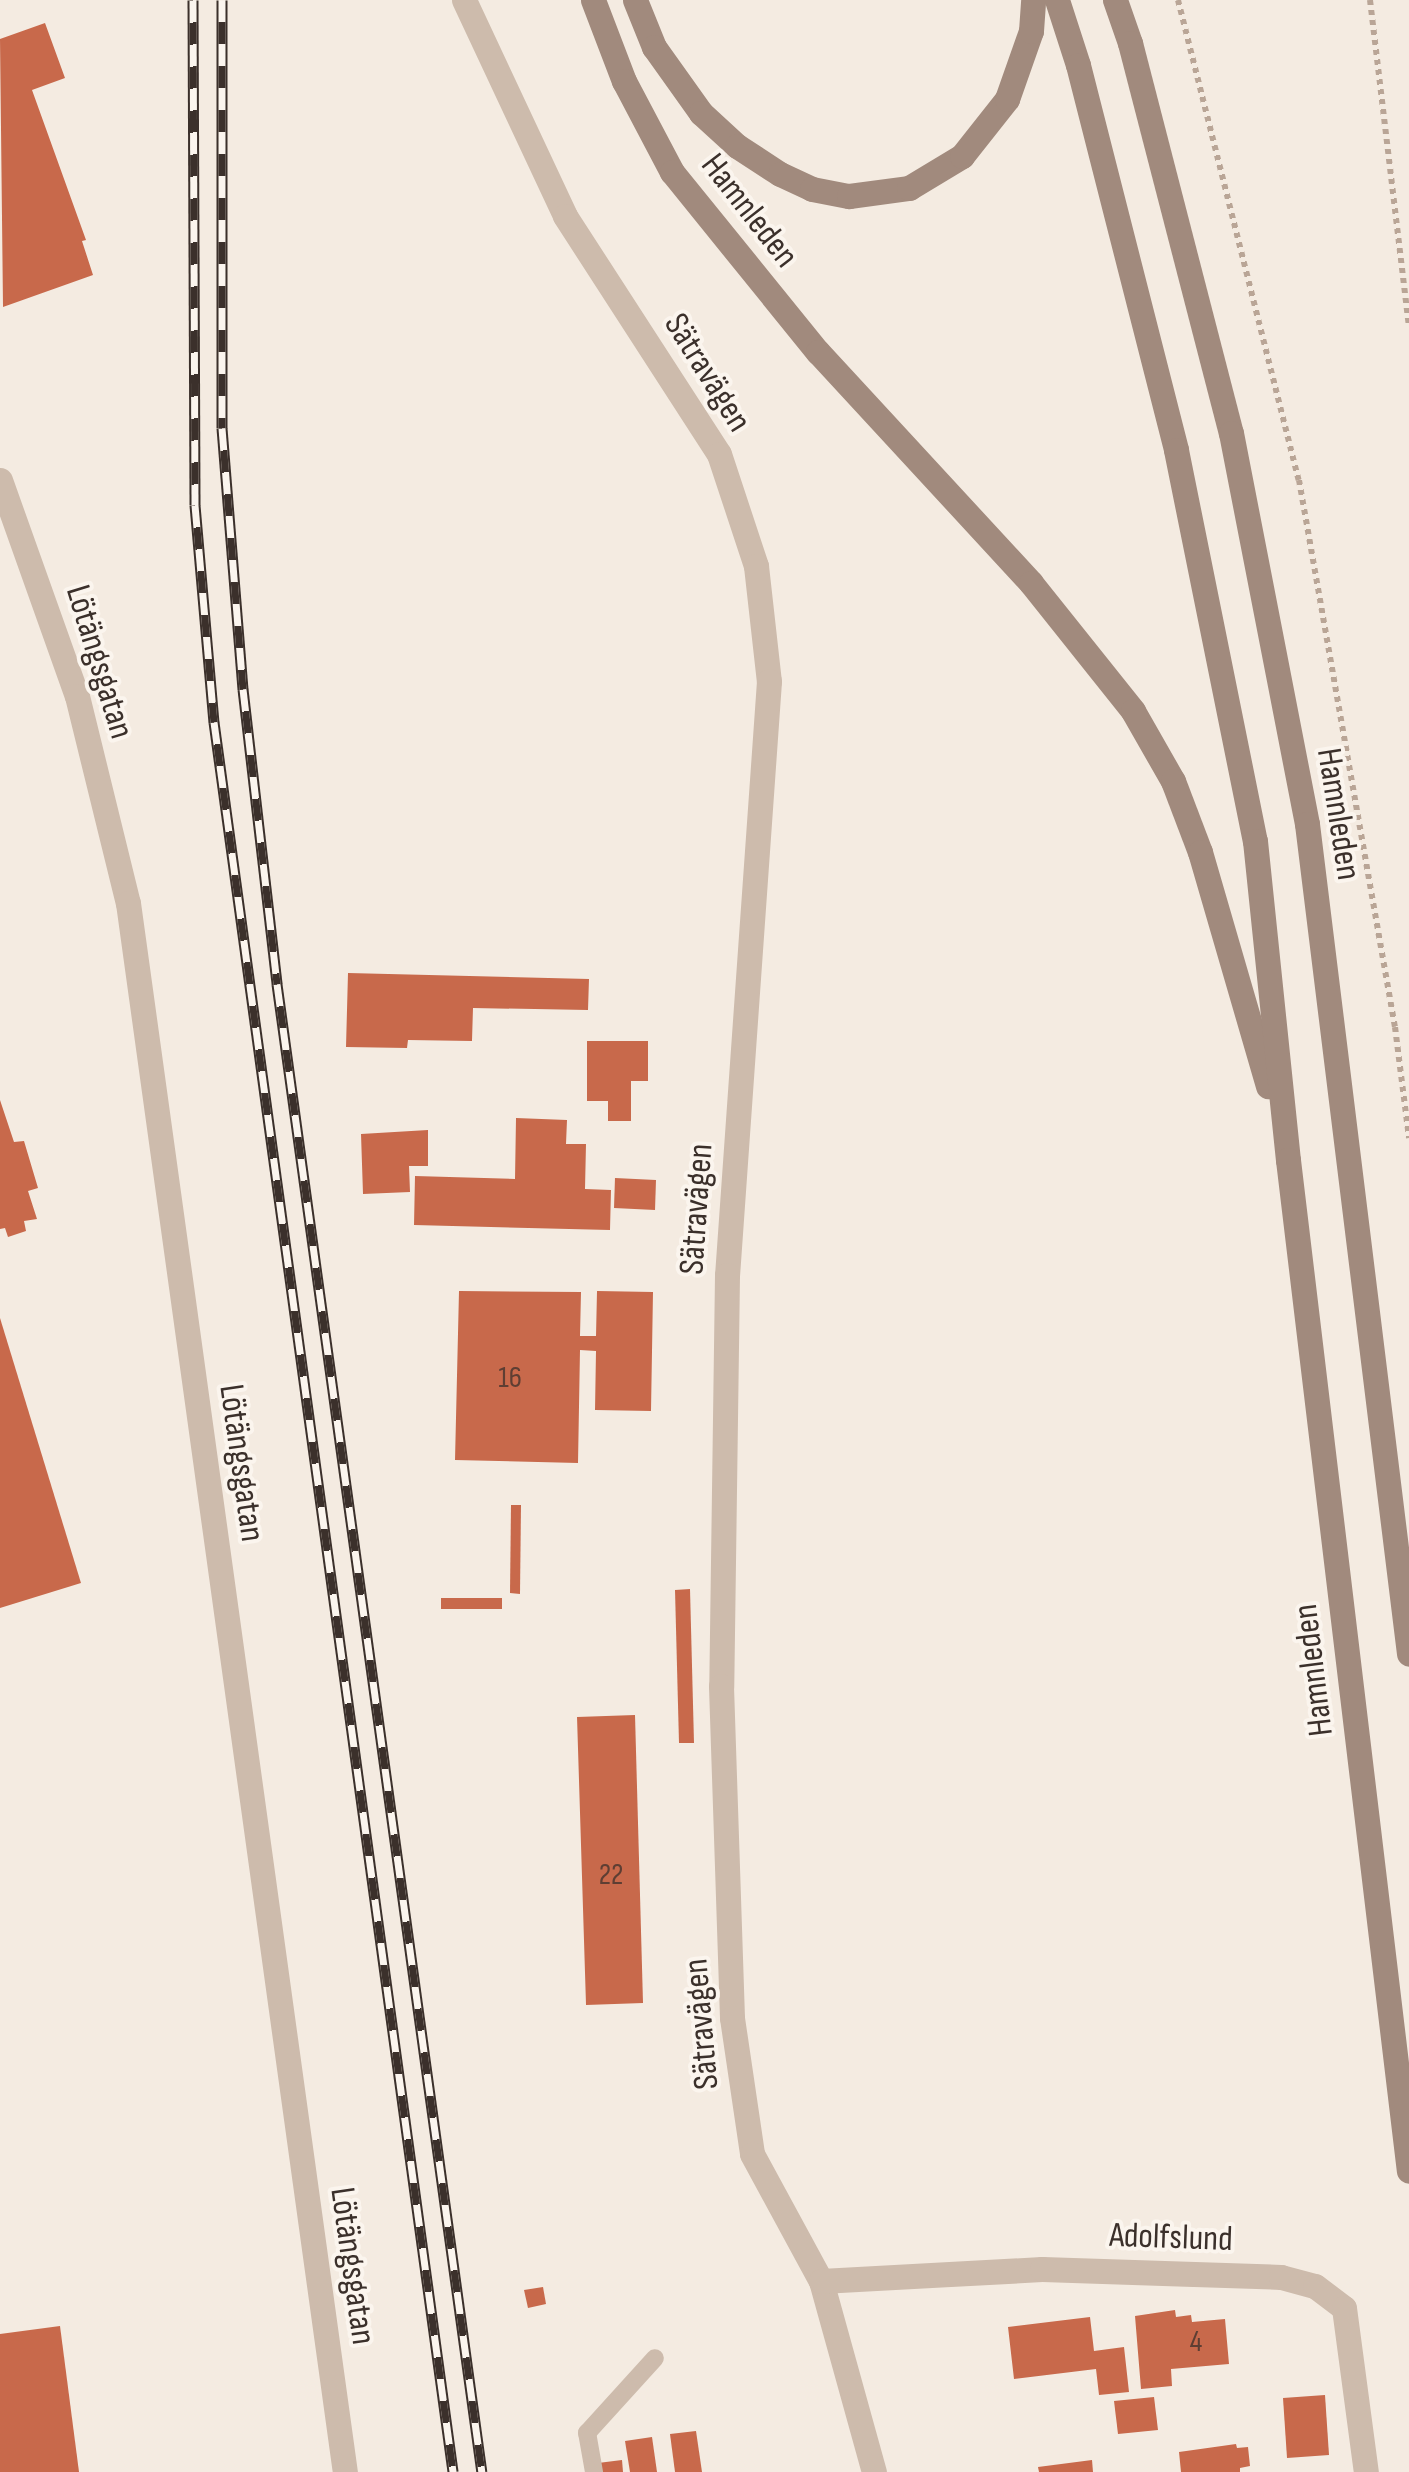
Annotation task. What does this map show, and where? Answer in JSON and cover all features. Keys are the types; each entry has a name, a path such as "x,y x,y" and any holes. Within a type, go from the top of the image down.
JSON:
{"main road":[{"name":"Hamnleden","path":"593,0 624,81 672,172 818,352 1031,583 1133,711 1173,782 1200,852 1288,1160"},
{"name":"Hamnleden","path":"635,0 654,47 676,82 725,135 780,174 812,189 849,196 910,188 936,175 975,142 1007,99 1022,64 1031,31 1033,0"},
{"name":"Hamnleden","path":"1056,0 1078,66 1176,450 1255,841 1288,1160 1409,2171"},
{"name":"Hamnleden","path":"1115,0 1130,42 1231,433 1307,824 1409,1654"}],"street":[{"name":"Sätravägen","path":"464,0 565,216 719,454 756,566 770,681 726,1276 721,1686 732,2018 752,2154 822,2281 874,2472"},
{"name":"Lötängsgatan","path":"0,480 76,696 128,903 345,2472"},
{"name":"Adolfslund","path":"822,2281 1042,2269 1280,2277 1315,2286 1344,2308 1366,2472"}],"lane":[{"path":"594,2472 588,2433 655,2358"}],"path":[{"path":"1178,0 1300,480 1395,1027 1409,1138"},
{"path":"1370,0 1409,327"}],"building":[{"path":"45,23 65,78 32,90 86,240 82,241 93,275 3,307 0,39"},
{"path":"348,973 589,979 588,1010 473,1008 472,1041 408,1040 407,1048 346,1047"},
{"path":"587,1041 648,1041 648,1081 631,1081 631,1121 608,1121 608,1101 587,1101"},
{"path":"0,1100 14,1142 24,1141 38,1188 28,1191 37,1219 24,1221 26,1231 8,1237 5,1228 0,1229"},
{"path":"516,1118 567,1120 566,1144 586,1144 585,1189 611,1190 610,1230 414,1225 415,1176 515,1179"},
{"path":"428,1130 428,1166 409,1166 410,1192 363,1194 361,1134"},
{"path":"615,1178 656,1180 655,1210 614,1208"},
{"path":"459,1291 581,1292 580,1336 596,1336 597,1291 653,1292 651,1411 595,1410 596,1351 580,1350 578,1463 455,1460"},
{"path":"0,1318 81,1583 0,1608"},
{"path":"511,1505 521,1505 520,1594 510,1593"},
{"path":"690,1589 694,1743 679,1743 675,1590"},
{"path":"441,1598 502,1598 502,1609 441,1609"},
{"path":"635,1715 643,2003 586,2005 577,1717"},
{"path":"543,2287 546,2304 528,2308 524,2290"},
{"path":"1175,2310 1176,2317 1191,2315 1192,2322 1225,2319 1229,2364 1171,2369 1172,2386 1141,2389 1135,2316"},
{"path":"1090,2317 1094,2351 1124,2347 1129,2392 1099,2395 1096,2369 1014,2379 1008,2327"},
{"path":"60,2326 79,2472 0,2472 0,2334"},
{"path":"1325,2395 1329,2455 1287,2458 1283,2398"},
{"path":"1154,2397 1158,2430 1118,2434 1114,2401"},
{"path":"696,2431 702,2472 675,2472 670,2434"},
{"path":"652,2437 657,2472 630,2472 625,2441"},
{"path":"1236,2444 1237,2448 1248,2447 1250,2466 1240,2468 1240,2472 1181,2472 1179,2452"},
{"path":"622,2460 623,2472 600,2472 598,2463"},
{"path":"1092,2460 1093,2472 1039,2472 1038,2467"}],"railway":[{"path":"193,0 195,505 214,722 453,2472"},
{"path":"222,0 222,428 243,689 277,984 482,2472"}]}
